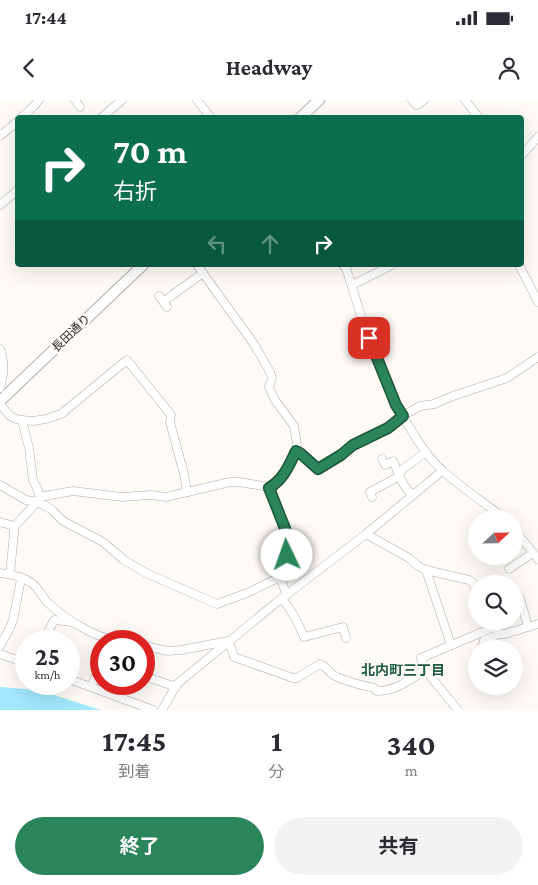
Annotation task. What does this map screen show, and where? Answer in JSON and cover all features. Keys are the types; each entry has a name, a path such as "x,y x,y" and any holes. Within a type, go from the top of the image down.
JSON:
{"street":[{"path":"24,115 39,100"},
{"path":"75,100 80,107"},
{"path":"104,115 122,100"},
{"path":"197,100 209,115"},
{"path":"303,115 319,100"},
{"path":"412,100 416,105 424,100"},
{"path":"465,100 477,115"},
{"path":"0,136 15,124"},
{"path":"524,153 538,137"},
{"path":"0,205 15,192"},
{"name":"長田通り","path":"0,403 141,267"},
{"path":"0,485 26,500 38,500 73,491 122,497 151,495 166,497 230,482 269,488 282,477 296,451 294,426 275,400 269,387 272,378 270,372 254,344 198,267"},
{"path":"345,267 364,325 396,405 426,452 442,471 493,510"},
{"path":"352,285 388,267"},
{"path":"519,267 538,302"},
{"path":"163,301 180,285 203,273"},
{"path":"0,349 4,365 4,375 0,388"},
{"path":"296,451 318,469 353,445 388,428 420,406 434,404 507,378 538,357"},
{"path":"0,403 9,415 16,419 33,421 61,414 127,360 170,415 170,422 187,492"},
{"path":"10,574 14,527 38,500 38,490 33,480 29,448 22,420"},
{"path":"372,496 370,492 396,478 403,469 426,452"},
{"path":"382,459 385,465 393,461 407,490 413,495"},
{"path":"162,710 177,684 442,471"},
{"path":"269,488 286,531 287,555 280,578 284,597 304,637 343,627 346,638"},
{"path":"38,500 52,510 62,521 103,542 124,560 146,573 217,604 247,593 276,578 280,578"},
{"path":"0,522 14,527"},
{"path":"366,534 409,558 426,570 468,580"},
{"path":"511,570 536,556 523,540"},
{"path":"426,570 452,645"},
{"path":"0,573 10,574 32,583 47,601 73,622 90,631"},
{"path":"0,646 13,620 21,579"},
{"path":"523,609 528,627"},
{"path":"49,630 54,620 73,622"},
{"path":"484,640 538,624"},
{"path":"458,710 425,670 421,658 481,630"},
{"path":"497,630 500,634"},
{"path":"155,648 180,650 229,641"},
{"path":"229,641 234,657 293,678 297,678 323,664 334,676 374,688 376,691 392,689 409,681 425,670"},
{"path":"0,654 15,659"},
{"path":"155,680 176,687"},
{"path":"113,695 153,710"}],"water":[{"path":"0,687 15,688 15,695 54,695 101,710 0,710"}],"district":[{"name":"北内町三丁目","path":"403,670"}],"route":[{"path":"287,555 286,531 269,488 282,477 296,451 318,469 353,445 388,428 403,416 396,405 369,338"}]}
